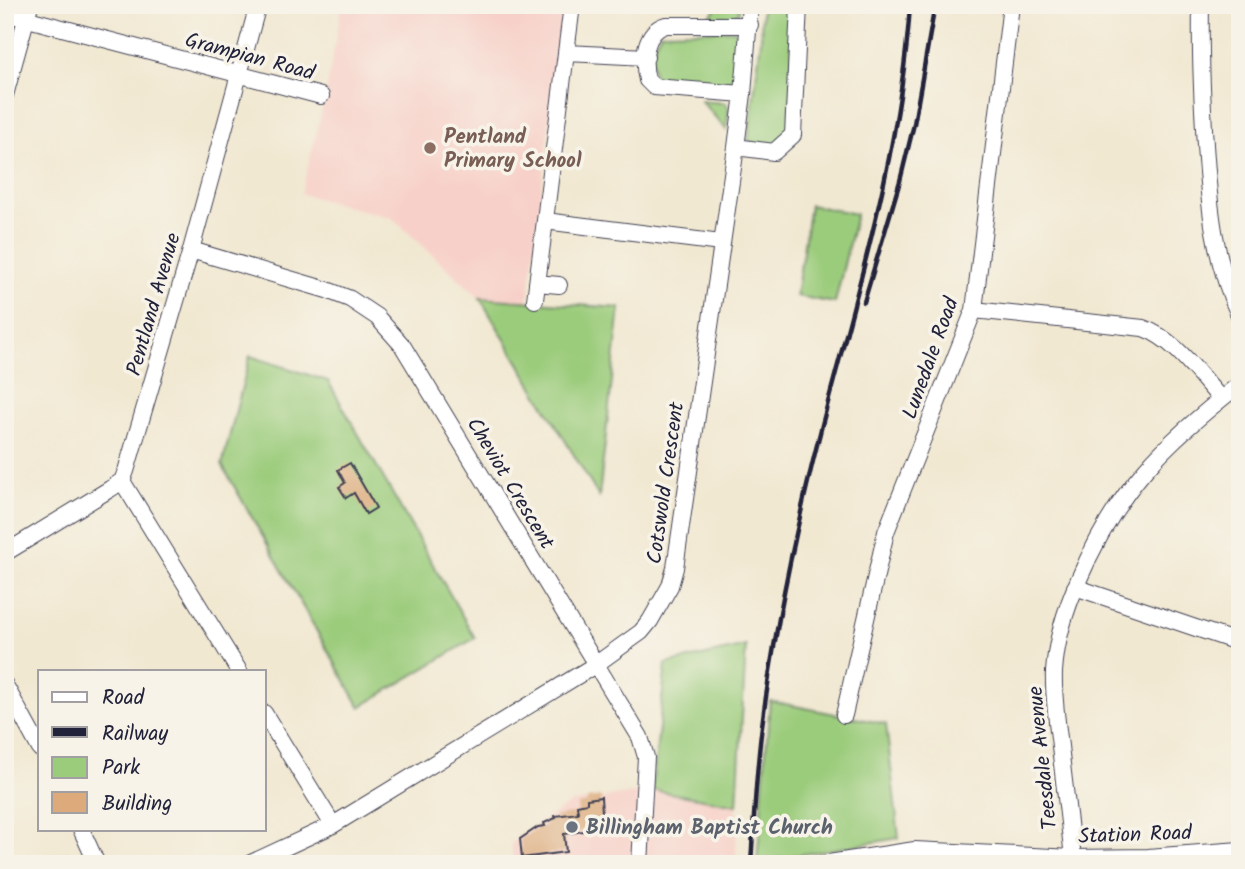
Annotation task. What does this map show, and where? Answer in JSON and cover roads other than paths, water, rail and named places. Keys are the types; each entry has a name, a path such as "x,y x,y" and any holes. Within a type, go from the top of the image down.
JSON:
{"street":[{"name":"Pentland Avenue","path":"121,481 191,250 258,5"},
{"path":"535,300 572,5"},
{"name":"Cotswold Crescent","path":"249,864 333,825 595,665 641,632 661,605 675,568 736,147 750,5"},
{"path":"736,147 774,152 793,135 800,5"},
{"name":"Lunedale Road","path":"844,715 886,532 974,310 1011,5"},
{"path":"1200,5 1200,66 1210,211 1224,281 1240,317"},
{"name":"Grampian Road","path":"5,13 28,12 240,75 321,96"},
{"path":"5,95 28,12"},
{"path":"743,94 654,87 647,80 646,57 649,36 658,27 666,24 750,25"},
{"path":"567,53 646,57"},
{"path":"545,221 721,243"},
{"name":"Cheviot Crescent","path":"191,250 350,299 377,317 392,332 473,459 640,737 646,757 640,864"},
{"path":"537,283 559,285"},
{"path":"974,310 1150,330 1170,343 1220,399"},
{"name":"Teesdale Avenue","path":"1073,858 1054,689 1057,648 1075,587 1109,516 1137,479 1186,426 1240,384"},
{"path":"5,553 121,481 238,670"},
{"path":"1075,587 1240,643"},
{"path":"5,685 38,745"},
{"path":"266,716 333,825"},
{"path":"80,830 97,864"},
{"name":"Station Road","path":"826,863 915,850 963,858 1073,858 1148,857 1240,850"}],"railway":[{"path":"751,864 760,743 780,612 813,462 888,165 898,112 910,5"},
{"path":"864,302 914,124 935,5"}],"place":[{"name":"Pentland Primary School","path":"430,148"},
{"name":"Billingham Baptist Church","path":"572,827"}]}
